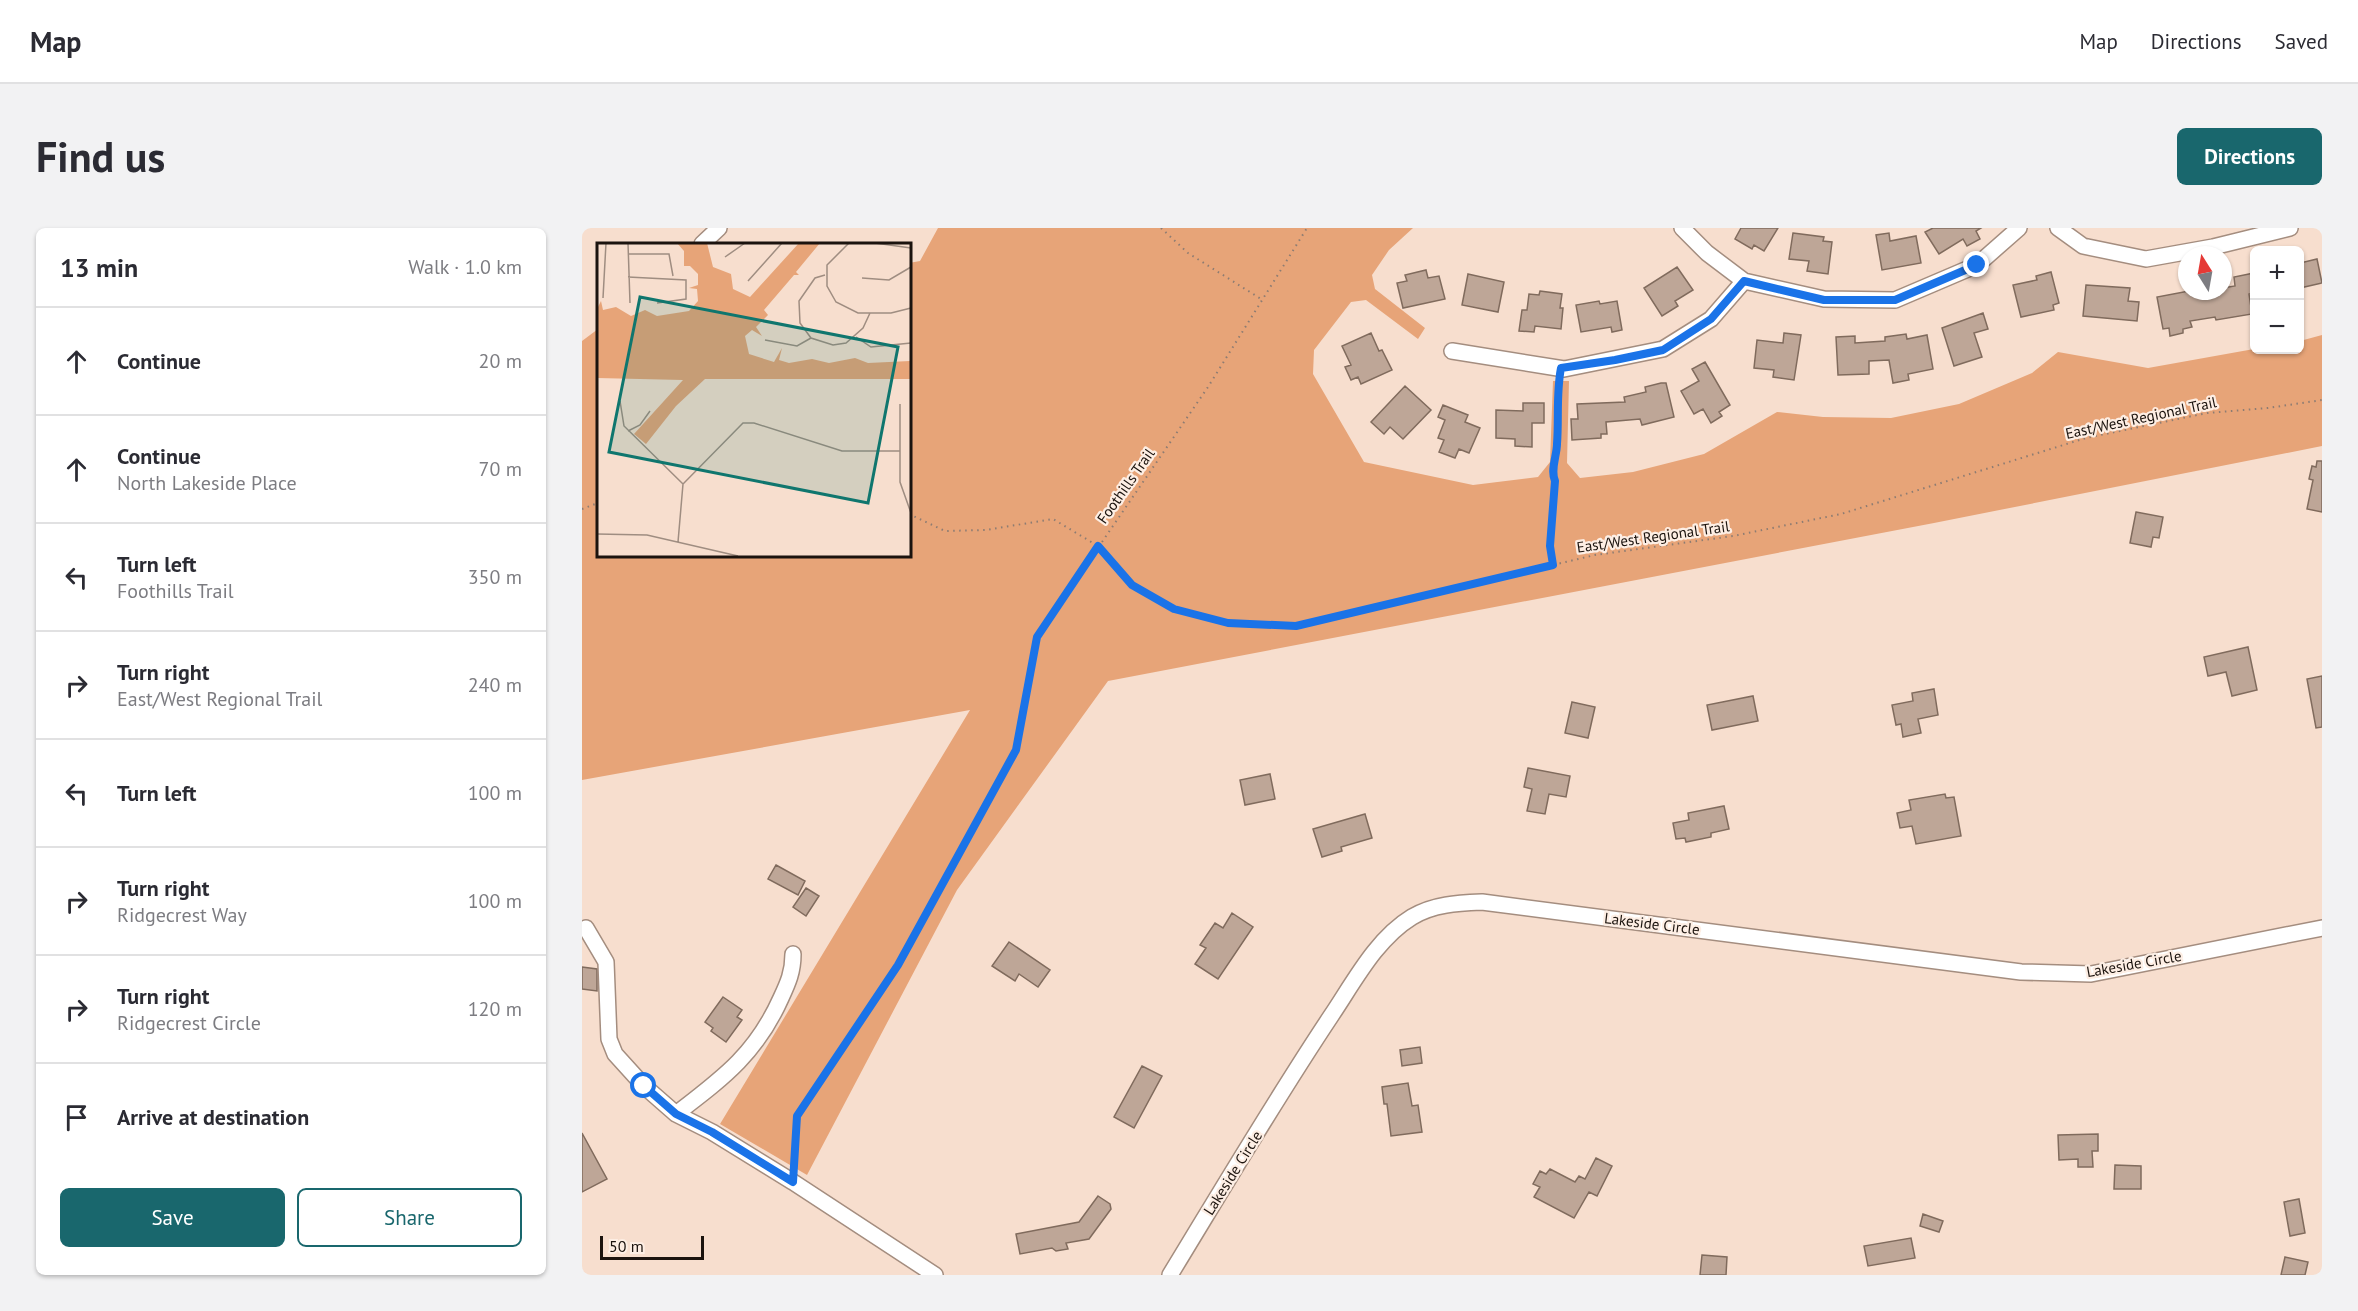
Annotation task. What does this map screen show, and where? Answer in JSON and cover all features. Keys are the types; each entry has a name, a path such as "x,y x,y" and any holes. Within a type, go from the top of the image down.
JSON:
{"street":[{"path":"703,243 720,228"},
{"path":"1682,228 1707,254 1744,281 1824,300 1895,300 1977,265 2019,228"},
{"path":"2058,228 2083,246 2146,259 2213,247 2290,228"},
{"path":"1452,351 1561,368 1663,350 1711,319 1744,281"},
{"name":"Lakeside Circle","path":"1170,1275 1307,1052 1369,959 1398,927 1431,908 1482,902 2021,972 2091,974 2322,928"},
{"path":"586,928 606,962 609,990 607,1017 609,1039 615,1054 644,1086 676,1114 712,1132 793,1182 935,1275"},
{"path":"676,1114 747,1055 771,1021 793,972 793,954"}],"path":[{"path":"1161,228 1188,253 1261,299"},
{"name":"Foothills Trail","path":"793,1182 797,1116 898,965 1016,750 1037,637 1208,387 1307,228"},
{"path":"1553,565 1550,546 1555,481 1552,475 1558,442 1557,396 1561,368"},
{"name":"East/West Regional Trail","path":"910,514 945,531 986,530 1053,519 1098,546 1132,585 1174,609 1228,623 1296,626 1595,555 1733,536 1841,514 2086,438 2207,413 2268,408 2322,399"},
{"path":"582,509 597,503"}],"shaded area":[{"path":"938,228 1413,228 1389,250 1372,275 1375,289 1425,328 1418,339 1366,300 1351,302 1314,350 1313,374 1364,462 1473,485 1538,477 1550,462 1553,381 1569,381 1567,463 1580,478 1633,472 1704,454 1777,412 1823,417 1891,418 1959,404 2032,373 2058,352 2148,368 2250,350 2250,354 2304,354 2304,340 2322,335 2322,446 1934,523 1108,681 957,890 807,1175 720,1124 970,710 582,780 582,341 597,330 597,556 910,556 910,263 920,261"}],"building":[{"path":"1741,228 1778,228 1764,251 1754,245 1752,249 1735,239"},
{"path":"1933,228 1981,228 1976,231 1980,239 1967,246 1963,239 1939,254 1925,232"},
{"path":"1793,233 1824,237 1823,241 1832,242 1828,274 1807,271 1809,261 1789,259"},
{"path":"1889,233 1890,241 1916,236 1921,263 1882,270 1876,235"},
{"path":"2317,259 2322,283 2304,287 2304,262"},
{"path":"1677,267 1693,290 1675,301 1678,306 1662,316 1644,288"},
{"path":"1426,270 1428,278 1439,276 1445,299 1403,308 1397,283 1407,281 1405,275"},
{"path":"2051,272 2059,303 2053,305 2054,310 2021,317 2013,285 2037,280 2036,276"},
{"path":"1468,274 1504,282 1498,312 1462,305"},
{"path":"2250,274 2250,314 2216,320 2215,317 2190,321 2192,327 2183,329 2183,333 2170,336 2169,328 2163,329 2157,297 2178,293 2178,300 2232,300 2234,277"},
{"path":"2086,285 2130,288 2128,301 2139,302 2137,321 2083,316"},
{"path":"1540,291 1562,294 1561,329 1535,326 1534,332 1519,331 1522,310 1527,310 1529,294 1539,295"},
{"path":"1599,301 1600,304 1617,301 1622,330 1612,332 1611,327 1581,332 1576,305"},
{"path":"1983,313 1988,329 1974,333 1982,357 1954,366 1942,328"},
{"path":"1371,333 1379,351 1382,350 1392,370 1361,384 1358,377 1351,380 1345,367 1351,365 1342,346"},
{"path":"1784,333 1801,335 1794,380 1773,377 1774,370 1754,368 1757,340 1783,343"},
{"path":"1906,334 1907,339 1927,335 1933,369 1908,374 1909,380 1893,383 1889,360 1869,361 1869,374 1838,375 1836,337 1855,336 1855,343 1885,341 1885,337"},
{"path":"1705,362 1730,405 1719,412 1722,416 1711,423 1703,409 1694,414 1681,391 1699,381 1692,369"},
{"path":"1666,383 1674,417 1642,425 1640,419 1606,422 1607,434 1601,434 1601,438 1572,440 1571,419 1578,419 1577,404 1625,402 1624,397 1646,392 1645,387"},
{"path":"1405,386 1431,410 1403,439 1390,427 1384,434 1371,422"},
{"path":"1523,403 1544,403 1544,423 1532,423 1532,447 1515,446 1515,439 1496,438 1496,410 1523,411"},
{"path":"1443,405 1468,415 1465,422 1480,428 1469,453 1459,449 1455,458 1439,452 1444,440 1438,438 1445,420 1438,417"},
{"path":"2317,461 2322,461 2322,512 2307,509 2313,480 2309,479 2312,466 2316,467"},
{"path":"2136,512 2163,517 2159,538 2153,537 2151,547 2130,543"},
{"path":"2248,647 2257,690 2232,696 2226,672 2208,676 2204,657"},
{"path":"2322,676 2322,727 2316,728 2307,679"},
{"path":"1934,689 1938,715 1918,719 1921,733 1903,737 1901,724 1896,725 1892,705 1913,701 1912,693"},
{"path":"1753,696 1758,721 1712,730 1707,705"},
{"path":"1572,702 1595,707 1588,738 1565,733"},
{"path":"1528,768 1570,776 1566,797 1549,794 1545,814 1527,811 1532,789 1524,787"},
{"path":"1270,774 1275,799 1245,805 1240,780"},
{"path":"1945,794 1946,798 1954,797 1961,836 1916,844 1912,826 1900,828 1897,813 1911,810 1909,800"},
{"path":"1724,806 1729,829 1711,833 1711,837 1686,842 1685,838 1676,839 1673,823 1689,820 1688,813"},
{"path":"1365,814 1372,838 1341,847 1342,851 1322,857 1313,829"},
{"path":"776,865 805,881 798,895 768,879"},
{"path":"806,888 819,896 806,916 793,907"},
{"path":"1232,913 1253,927 1218,979 1195,964 1206,948 1200,945 1215,923 1223,928"},
{"path":"1009,942 1050,970 1038,987 1019,974 1015,981 992,966"},
{"path":"582,967 597,969 597,991 582,989"},
{"path":"723,997 742,1010 737,1017 742,1020 726,1042 711,1031 713,1028 705,1022"},
{"path":"1420,1047 1422,1063 1402,1066 1400,1050"},
{"path":"1142,1066 1162,1076 1134,1128 1114,1117"},
{"path":"1408,1083 1412,1106 1418,1105 1422,1132 1391,1136 1387,1104 1384,1104 1382,1087"},
{"path":"582,1133 607,1179 582,1192"},
{"path":"2098,1134 2098,1151 2092,1151 2093,1167 2078,1167 2078,1159 2059,1160 2058,1135"},
{"path":"1596,1158 1612,1166 1597,1196 1589,1192 1574,1218 1534,1197 1540,1187 1533,1184 1540,1171 1546,1174 1550,1169 1575,1182 1579,1176 1585,1179"},
{"path":"2115,1165 2141,1166 2141,1189 2114,1189"},
{"path":"1098,1196 1110,1204 1111,1209 1089,1239 1066,1243 1068,1249 1056,1251 1052,1248 1020,1254 1016,1234 1079,1222"},
{"path":"2299,1199 2305,1233 2290,1236 2284,1202"},
{"path":"1923,1214 1943,1221 1939,1232 1920,1226"},
{"path":"1911,1238 1915,1258 1868,1266 1864,1246"},
{"path":"1702,1255 1727,1257 1726,1275 1700,1275"},
{"path":"2285,1257 2308,1262 2305,1275 2281,1275"}],"route":[{"path":"644,1086 676,1114 712,1132 793,1182 797,1116 898,965 1016,750 1037,637 1098,546 1132,585 1174,609 1228,623 1296,626 1553,565 1550,546 1555,481 1552,475 1558,442 1557,396 1561,368 1663,350 1711,319 1744,281 1824,300 1895,300 1977,265"}]}
